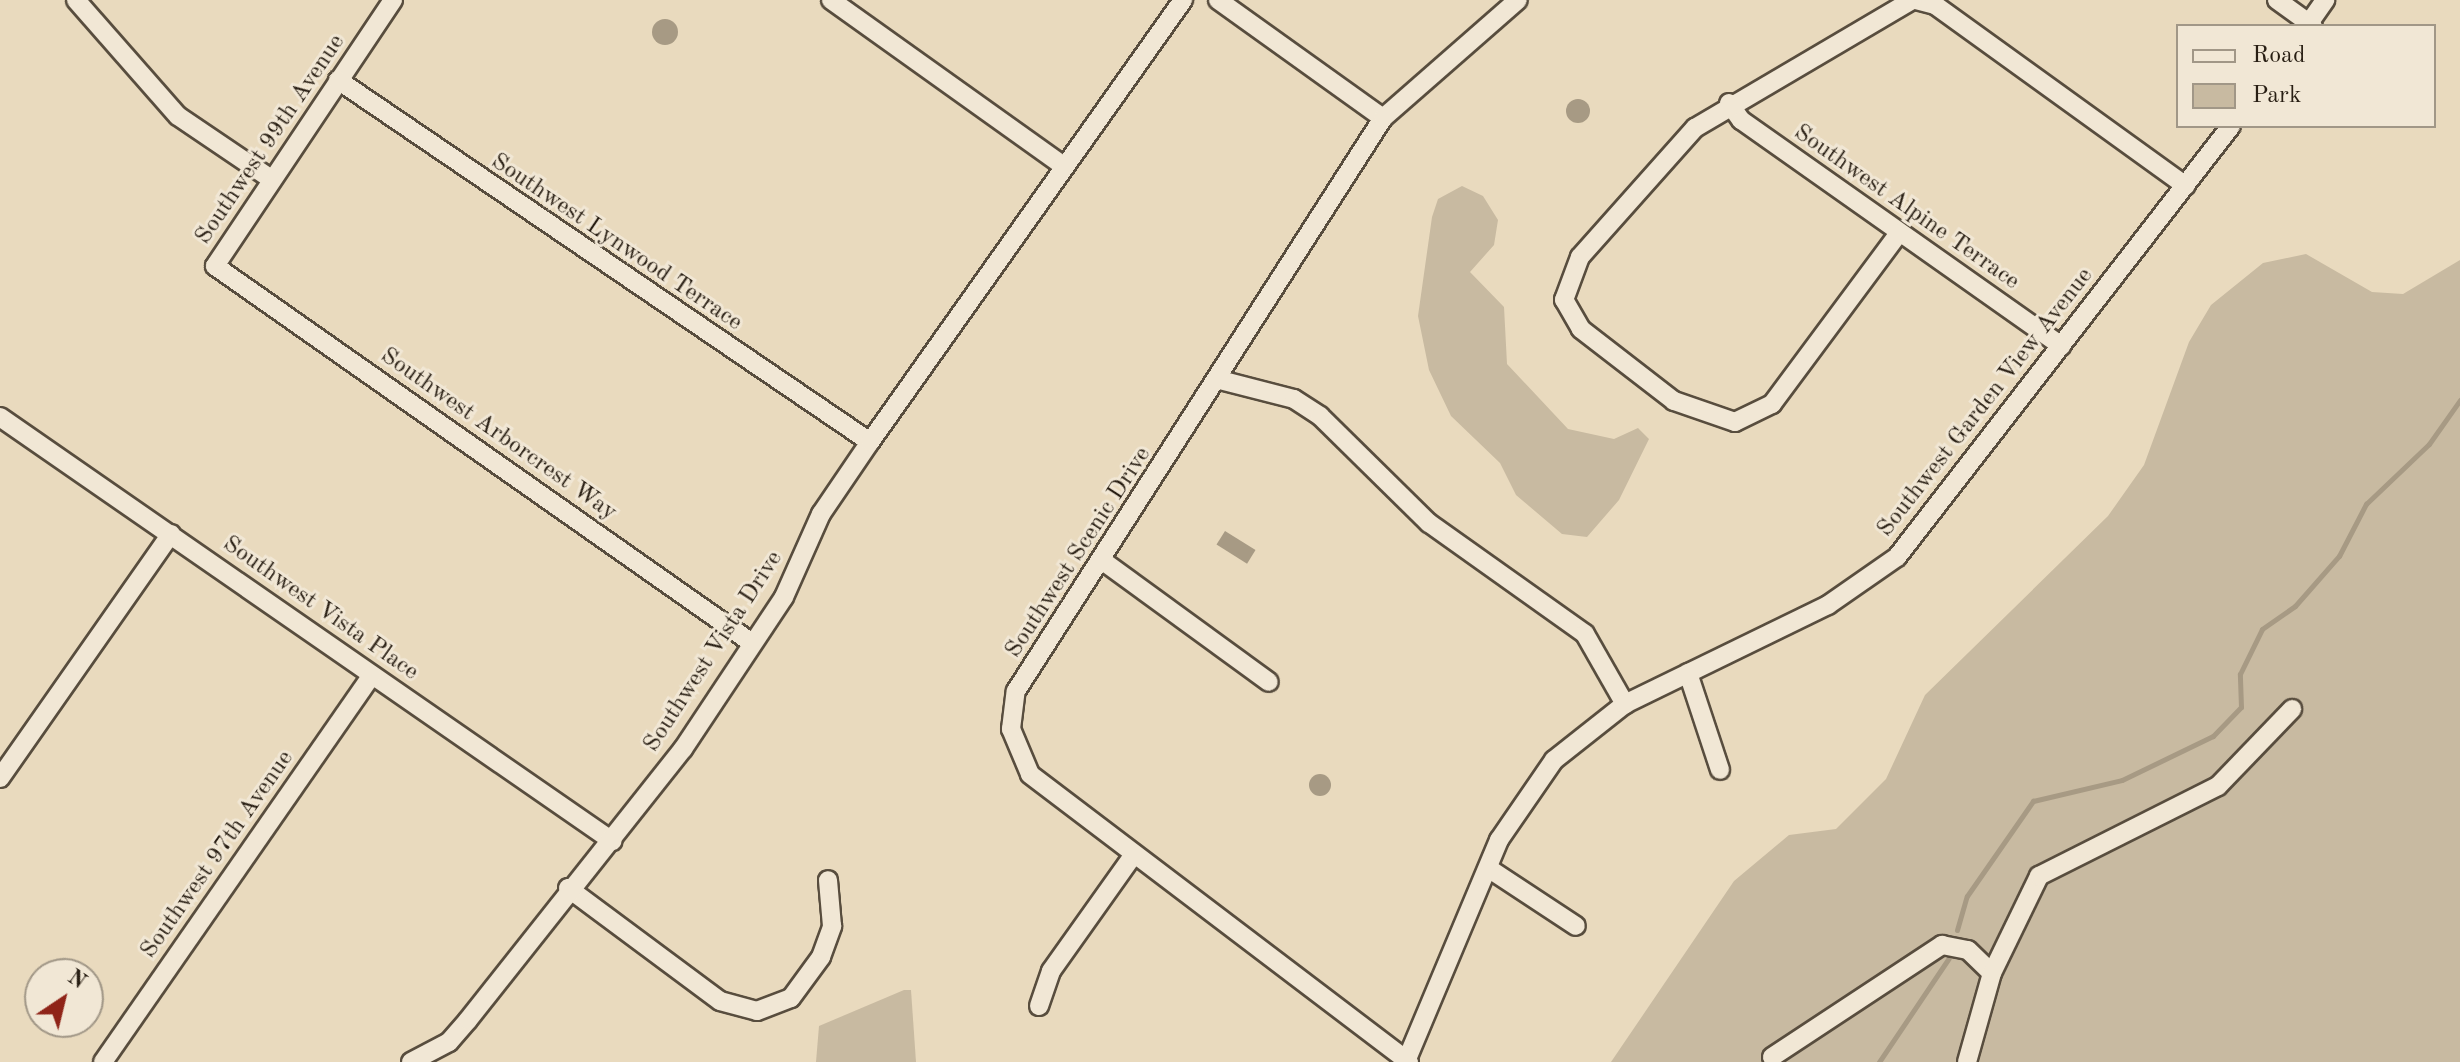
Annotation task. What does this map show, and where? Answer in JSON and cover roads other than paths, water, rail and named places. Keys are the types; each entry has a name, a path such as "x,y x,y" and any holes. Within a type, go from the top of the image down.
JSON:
{"street":[{"path":"76,0 178,116 271,179"},
{"name":"Southwest 99th Avenue","path":"215,266 393,0"},
{"path":"831,0 1064,166"},
{"name":"Southwest Vista Drive","path":"411,1062 449,1042 568,888 612,841 752,643 870,442 1183,0"},
{"path":"1218,0 1383,118"},
{"name":"Southwest Scenic Drive","path":"1408,1061 1132,857 1030,774 1011,729 1016,691 1220,380 1383,118 1518,0"},
{"path":"1899,233 1772,404 1735,422 1663,392 1581,329 1564,300 1580,257 1695,128 1729,103 1914,0 1935,5 2186,186"},
{"path":"2277,0 2308,24"},
{"path":"2310,24 2325,0"},
{"name":"Southwest Lynwood Terrace","path":"338,80 870,442"},
{"name":"Southwest Alpine Terrace","path":"1729,103 1741,120 2061,346"},
{"name":"Southwest Garden View Avenue","path":"1408,1061 1488,868 1522,800 1554,760 1625,704 1828,605 1897,557 2230,128"},
{"name":"Southwest Arborcrest Way","path":"215,266 752,643"},
{"path":"1220,380 1294,399 1320,416 1429,523 1585,634 1625,704"},
{"name":"Southwest Vista Place","path":"0,417 612,841"},
{"path":"0,778 171,534"},
{"path":"1103,561 1269,682"},
{"path":"1688,673 1720,770"},
{"name":"Southwest 97th Avenue","path":"103,1062 372,675"},
{"path":"1967,1062 1992,973 2039,876 2218,786 2292,709"},
{"path":"1039,1006 1051,971 1132,857"},
{"path":"1488,868 1576,926"},
{"path":"568,888 720,1001 757,1011 791,998 821,957 832,926 828,880"},
{"path":"1772,1057 1807,1040 1942,945 1968,950 1992,973"},
{"path":"1797,1062 1807,1040"}],"waterway":[{"path":"1957,930 1967,896 2033,801 2122,780 2213,736 2241,707 2240,674 2262,629 2295,606 2339,556 2366,504 2429,444 2460,400"},
{"path":"1879,1062 1949,958"}]}
